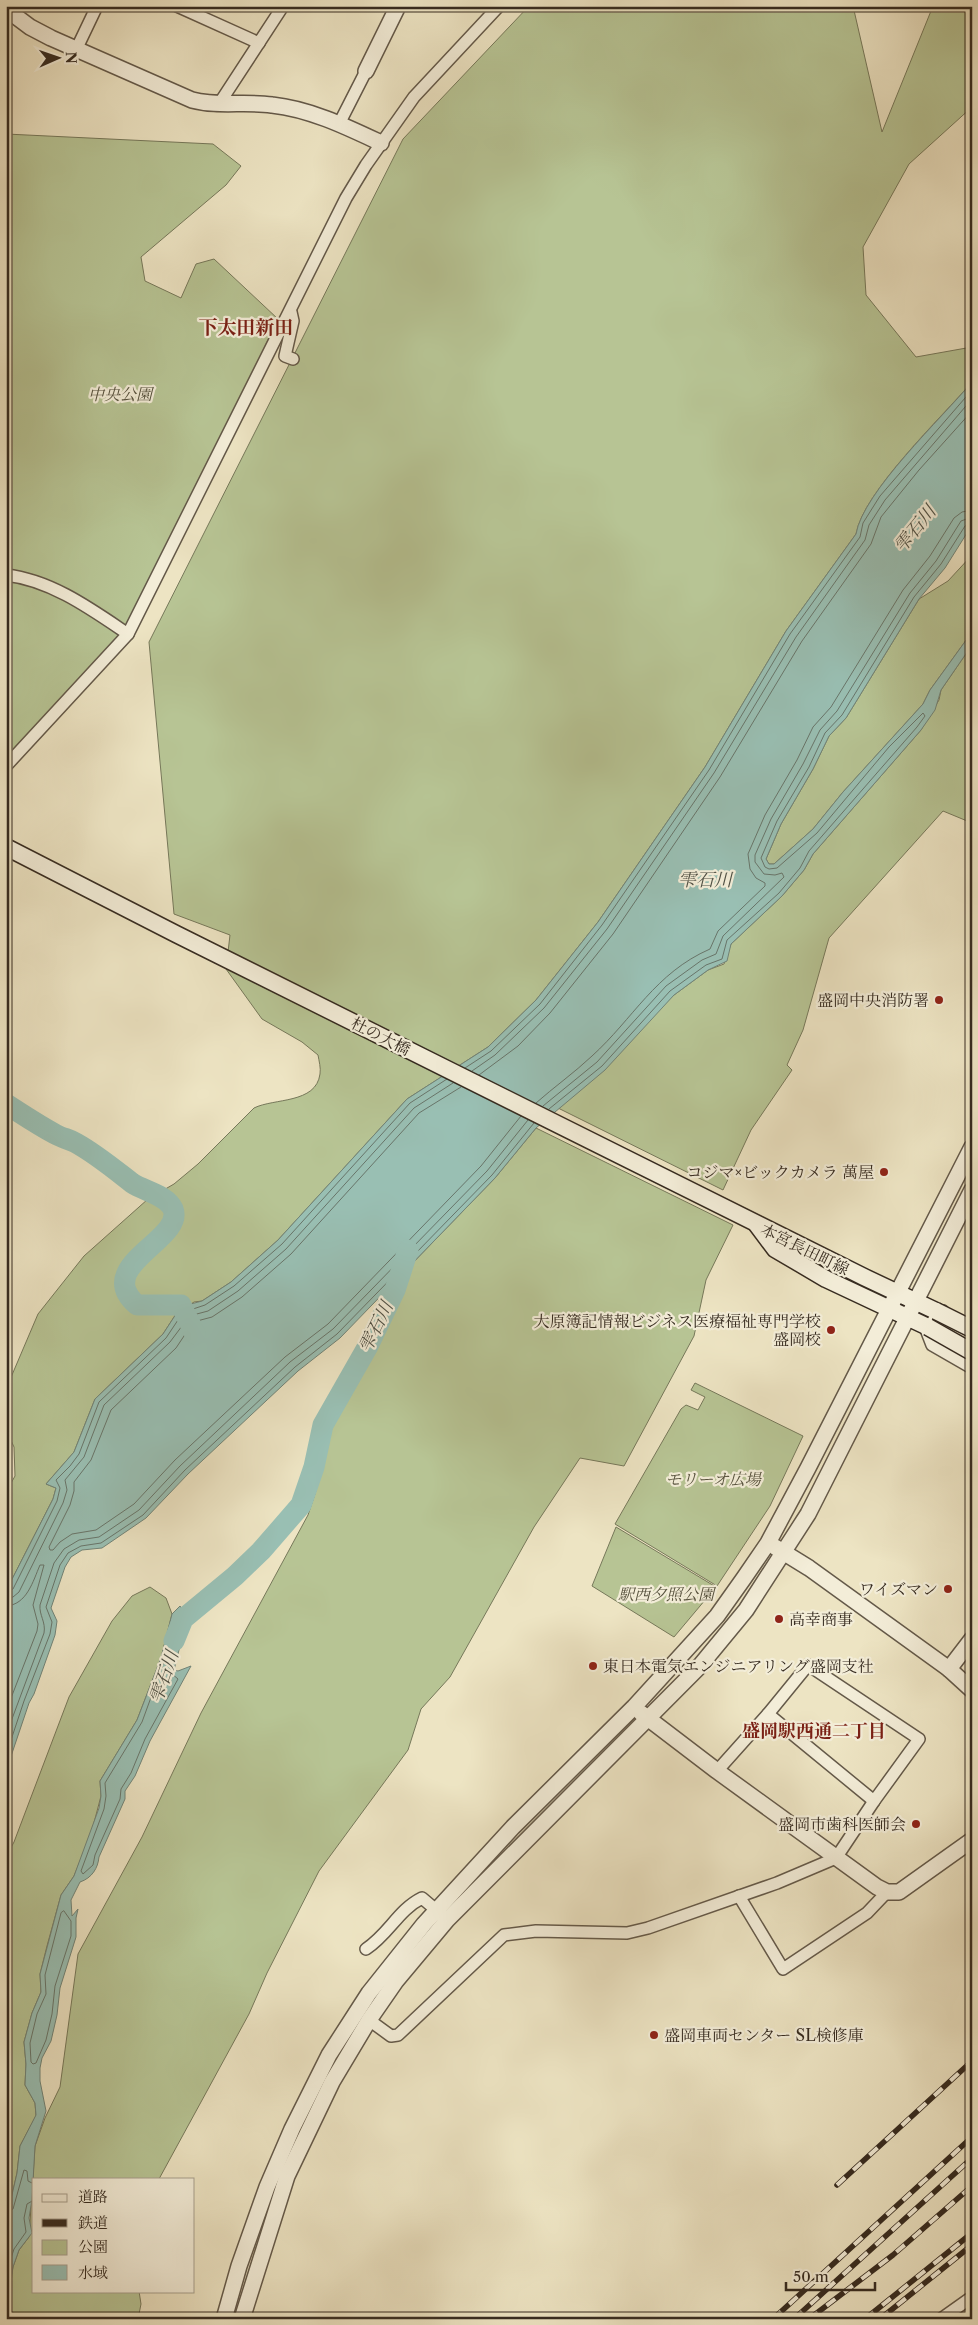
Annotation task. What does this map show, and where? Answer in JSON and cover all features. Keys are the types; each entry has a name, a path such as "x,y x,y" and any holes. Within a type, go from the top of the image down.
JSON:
{"main road":[{"name":"杜の大橋","path":"6,847 176,934 756,1223"},
{"name":"本宮長田町線","path":"756,1223 972,1329"},
{"name":"本宮長田町線","path":"756,1223 775,1249 826,1278 928,1327 972,1352"}],"street":[{"path":"76,50 97,6"},
{"path":"177,6 259,43"},
{"path":"219,104 283,6"},
{"path":"339,124 398,6"},
{"path":"6,766 128,634 346,198 381,143 425,84 498,6"},
{"path":"6,9 30,27 76,50 192,100 219,104 275,105 339,124 381,143"},
{"path":"290,311 293,321 285,356 293,359"},
{"path":"6,576 39,582 61,593 128,634"},
{"path":"242,2319 287,2176 332,2082 369,2020 442,1915 513,1827 634,1707 717,1616 768,1544 972,1147"},
{"path":"224,2319 239,2266 267,2187 292,2129 329,2055 369,1993 442,1915 648,1719 699,1667 746,1610 808,1514 972,1190"},
{"path":"972,1329 944,1310 938,1312 928,1332 932,1344 972,1368"},
{"path":"768,1544 809,1568 949,1669 972,1690"},
{"path":"949,1669 972,1639"},
{"path":"369,2020 390,2036 398,2035 504,1935 527,1931 628,1933 648,1928 739,1896 836,1858 919,1739 808,1665 768,1714 717,1771"},
{"path":"634,1707 717,1771 836,1858 887,1892 899,1892 972,1840"},
{"path":"768,1714 874,1801"},
{"path":"739,1896 783,1969 867,1913 887,1892"},
{"path":"366,1949 381,1939 409,1905 422,1898 442,1915"},
{"path":"941,2319 972,2297"}],"green space":[{"path":"529,6 853,6 882,132 933,6 972,6 972,107 909,164 863,247 866,295 916,357 972,347 972,382 905,455 873,497 862,517 856,534 786,631 705,767 598,922 536,1000 488,1047 407,1099 278,1240 231,1282 202,1301 194,1302 176,1314 163,1334 95,1399 74,1452 46,1484 56,1488 53,1499 6,1591 6,1492 15,1476 14,1447 6,1430 6,1389 38,1314 84,1256 148,1199 174,1184 198,1164 254,1108 293,1098 311,1091 317,1084 320,1074 318,1055 302,1042 262,1019 226,969 230,935 174,914 149,642 403,139"},
{"name":"中央公園","path":"6,134 213,144 241,166 226,185 141,257 145,281 181,298 196,264 214,259 278,319 128,634 6,766"},
{"path":"972,555 972,632 930,690 923,704 843,792 813,829 774,864 769,864 766,859 781,824 813,769 829,736 846,718 919,599 948,581"},
{"path":"972,645 972,823 943,811 829,938 803,1030 787,1065 792,1070 751,1130 723,1190 558,1108 674,995 708,970 724,964 731,944 782,896 804,870 813,854 921,730 939,700 941,690"},
{"path":"536,1128 733,1225 706,1280 694,1336 624,1466 580,1458 534,1527 450,1677 421,1709 408,1750 319,1871 267,1973 249,2014 160,2178 33,2178 35,2146 45,2118 60,2087 78,1954 142,1837 201,1713 308,1515 334,1420 358,1379 403,1273 495,1178"},
{"name":"モリーオ広場","path":"695,1383 803,1436 770,1506 717,1586 615,1524 681,1409 686,1405 698,1410 705,1397 691,1390"},
{"name":"駅西夕照公園","path":"616,1527 716,1587 674,1637 592,1586"},
{"path":"150,1587 166,1598 172,1614 161,1658 137,1720 100,1781 101,1796 91,1834 74,1876 61,1895 47,1946 40,1974 41,1992 32,2013 24,2042 25,2085 35,2103 36,2116 20,2146 17,2173 6,2221 6,1857 14,1842 69,1697 112,1621 132,1596"},
{"path":"32,2192 32,2292 139,2292 141,2304 138,2319 7,2319 9,2285 13,2267 19,2250 29,2237"}],"water":[{"name":"雫石川","path":"972,382 972,525 945,568 919,599 846,718 829,736 813,769 781,824 766,859 769,864 774,864 813,829 843,792 923,704 930,690 972,632 972,645 941,690 935,710 921,730 813,854 804,870 782,896 731,944 727,961 708,970 674,995 605,1070 536,1128 495,1178 340,1338 298,1371 188,1474 146,1518 102,1548 82,1550 71,1557 65,1567 51,1608 57,1621 55,1635 6,1771 6,1591 53,1499 56,1488 46,1484 74,1452 95,1399 163,1334 176,1314 187,1305 202,1301 231,1282 278,1240 407,1099 488,1047 536,1000 598,922 705,767 786,631 856,534 862,517 873,498 905,456"},
{"name":"雫石川","path":"180,1606 191,1621 182,1638 174,1670 178,1671 191,1666 150,1741 135,1776 125,1791 125,1799 99,1857 96,1869 88,1878 80,1882 71,1900 72,1916 78,1909 76,1937 60,1988 57,2015 51,2041 42,2058 40,2068 40,2081 46,2111 35,2146 29,2218 32,2233 19,2250 13,2267 6,2319 6,2221 17,2173 20,2146 36,2115 35,2103 25,2085 24,2042 32,2013 41,1992 40,1974 61,1895 74,1876 99,1808 101,1796 100,1781 137,1720 161,1658 172,1614"}],"waterway":[{"path":"6,1104 49,1131 83,1147 132,1183 161,1197 170,1204 173,1209 173,1220 166,1231 132,1265 125,1277 126,1291 137,1305 181,1305 195,1334"},
{"name":"雫石川","path":"174,1641 183,1619 235,1576 261,1551 301,1505 314,1467 323,1425 368,1346 395,1290 408,1250"}],"railway":[{"path":"837,2185 972,2061"},
{"path":"773,2319 972,2137"},
{"path":"794,2319 972,2158"},
{"path":"809,2319 893,2255 972,2186"},
{"path":"865,2319 972,2233"},
{"path":"880,2319 972,2245"}],"place":[{"name":"盛岡中央消防署","path":"939,1000"},
{"name":"コジマ×ビックカメラ 萬屋","path":"884,1172"},
{"name":"大原簿記情報ビジネス医療福祉専門学校 盛岡校","path":"831,1330"},
{"name":"ワイズマン","path":"948,1589"},
{"name":"高幸商事","path":"779,1619"},
{"name":"東日本電気エンジニアリング盛岡支社","path":"593,1666"},
{"name":"盛岡市歯科医師会","path":"916,1824"},
{"name":"盛岡車両センター SL検修庫","path":"654,2035"}],"district":[{"name":"下太田新田","path":"246,327"},
{"name":"盛岡駅西通二丁目","path":"814,1731"}]}
